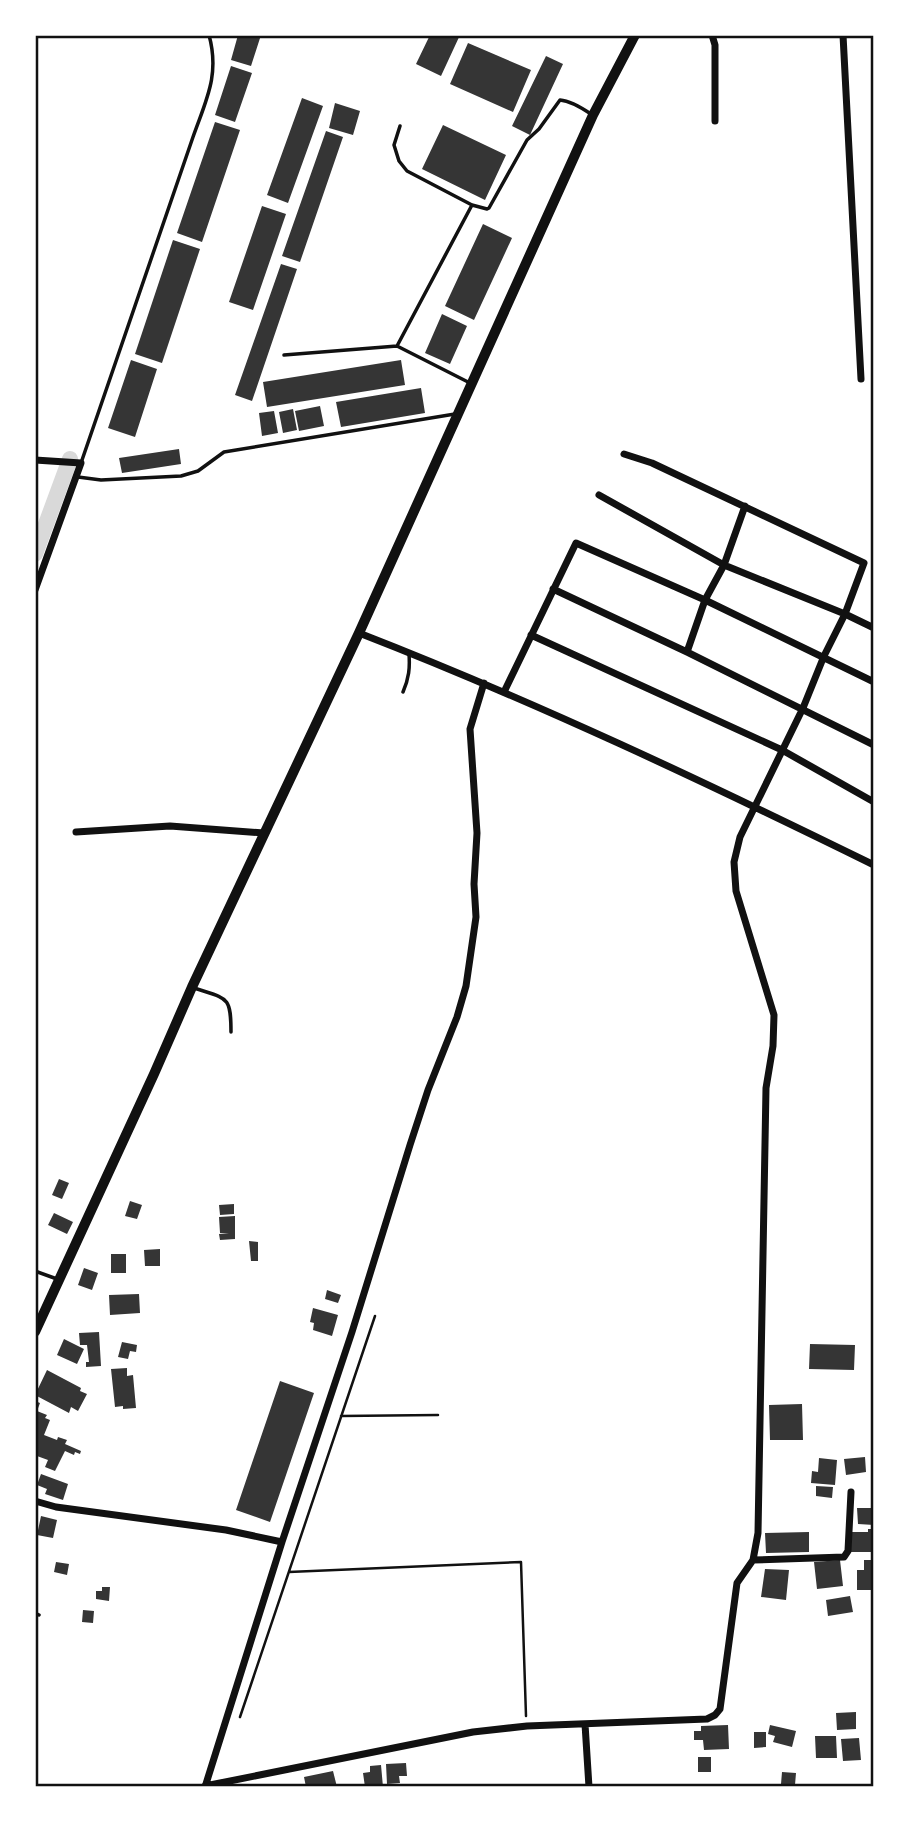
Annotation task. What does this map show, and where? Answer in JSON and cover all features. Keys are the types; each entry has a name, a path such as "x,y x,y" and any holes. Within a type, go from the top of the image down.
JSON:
{"main road":[{"path":"35,1332 192,987 359,633 593,116 635,35"}],"street":[{"path":"712,35 715,45 715,121"},
{"path":"843,35 861,379"},
{"path":"624,454 745,506 864,563 874,563"},
{"path":"35,460 77,463 76,477 35,590"},
{"path":"599,495 724,565 874,628"},
{"path":"687,652 705,600 724,565 745,506"},
{"path":"504,692 576,543 705,600 874,682"},
{"path":"484,683 470,729 477,833 474,884 476,917 466,986 457,1017 428,1090 205,1787 473,1732 527,1726 708,1719 720,1709 737,1583 752,1560 758,1533 766,1088 773,1046 774,1015 736,891 734,862 740,837 803,708 845,614 864,563"},
{"path":"553,589 874,744"},
{"path":"359,633 504,692 755,807 874,865"},
{"path":"531,635 782,750 874,802"},
{"path":"76,832 170,826 264,834"},
{"path":"752,1560 844,1557 848,1551 851,1492"},
{"path":"35,1501 56,1507 226,1530 282,1542"},
{"path":"585,1724 589,1787"}],"lane":[{"path":"77,463 212,85 214,60 209,35"},
{"path":"400,126 394,145 399,161 407,171 484,209 489,208 527,140 539,129 560,100 582,108 593,116"},
{"path":"397,346 472,205"},
{"path":"284,355 397,346 472,383"},
{"path":"76,477 102,480 181,476 198,471 224,452 458,414"},
{"path":"403,692 409,679 409,652"},
{"path":"192,987 224,998 231,1011 231,1032"},
{"path":"35,1271 59,1279"}],"path":[{"path":"239,1718 375,1315"},
{"path":"341,1416 438,1415"},
{"path":"289,1572 521,1562 527,1726"}],"building":[{"path":"238,35 261,35 251,66 231,60"},
{"path":"430,35 460,35 441,76 416,64"},
{"path":"468,43 531,70 513,112 450,84"},
{"path":"546,56 563,64 530,135 512,126"},
{"path":"231,66 252,73 235,122 215,115"},
{"path":"302,98 323,106 288,203 267,195"},
{"path":"335,103 360,111 353,135 329,128"},
{"path":"215,122 240,130 202,242 177,233"},
{"path":"443,125 506,155 485,200 422,169"},
{"path":"326,131 343,137 300,262 282,256"},
{"path":"262,206 286,214 253,310 229,302"},
{"path":"483,224 512,238 474,320 445,306"},
{"path":"173,240 200,249 162,363 135,354"},
{"path":"281,264 297,269 252,401 235,395"},
{"path":"442,314 467,326 450,364 425,353"},
{"path":"131,360 157,369 135,437 108,428"},
{"path":"401,360 405,385 267,407 263,382"},
{"path":"421,388 425,413 341,427 336,402"},
{"path":"320,406 324,426 299,431 295,411"},
{"path":"293,409 297,430 283,433 279,412"},
{"path":"274,411 278,433 262,436 259,413"},
{"path":"179,449 181,464 122,473 119,458"},
{"path":"59,1179 69,1183 62,1199 52,1195"},
{"path":"130,1201 142,1205 137,1219 125,1216"},
{"path":"234,1204 234,1214 220,1215 219,1205"},
{"path":"54,1213 73,1222 67,1234 48,1225"},
{"path":"235,1216 235,1239 220,1240 219,1234 229,1233 220,1233 219,1217"},
{"path":"249,1241 258,1242 258,1261 251,1261"},
{"path":"160,1249 160,1266 145,1266 144,1250"},
{"path":"111,1254 126,1254 126,1273 111,1273"},
{"path":"84,1268 98,1273 92,1290 78,1285"},
{"path":"327,1290 341,1295 338,1303 325,1299"},
{"path":"139,1294 140,1313 110,1315 109,1295"},
{"path":"313,1308 338,1315 332,1336 313,1330 314,1323 310,1322"},
{"path":"99,1332 101,1366 86,1367 86,1362 89,1362 87,1345 80,1345 79,1333"},
{"path":"64,1339 84,1349 77,1364 57,1355"},
{"path":"122,1342 137,1345 136,1352 130,1351 128,1359 118,1357"},
{"path":"810,1344 855,1345 854,1370 809,1369"},
{"path":"127,1368 127,1376 133,1375 136,1408 123,1409 123,1406 115,1407 111,1369"},
{"path":"47,1370 87,1394 78,1411 71,1407 69,1413 35,1395"},
{"path":"280,1381 314,1393 270,1522 236,1510"},
{"path":"35,1401 40,1403 37,1411 47,1415 45,1418 50,1420 44,1435 57,1440 58,1437 67,1440 65,1444 81,1451 80,1454 75,1452 74,1455 65,1451 55,1471 45,1467 48,1460 37,1456 35,1461"},
{"path":"802,1404 803,1440 770,1440 769,1405"},
{"path":"865,1457 866,1472 846,1475 844,1459"},
{"path":"819,1458 837,1460 835,1485 811,1483 812,1471 818,1472"},
{"path":"41,1474 68,1484 63,1500 45,1494 47,1489 37,1485"},
{"path":"816,1486 833,1487 832,1498 816,1496"},
{"path":"857,1508 874,1508 874,1525 858,1524"},
{"path":"41,1516 57,1520 53,1538 37,1535"},
{"path":"868,1529 874,1529 874,1552 851,1552 851,1532 868,1532"},
{"path":"809,1532 809,1552 766,1553 765,1533"},
{"path":"840,1560 843,1586 817,1589 814,1562"},
{"path":"864,1560 874,1560 874,1590 857,1590 857,1570 864,1570"},
{"path":"56,1562 69,1564 67,1575 54,1572"},
{"path":"765,1569 789,1570 786,1600 761,1597"},
{"path":"102,1587 110,1587 109,1601 96,1599 96,1591 102,1591"},
{"path":"850,1596 853,1612 828,1616 826,1600"},
{"path":"83,1610 94,1611 93,1623 82,1622"},
{"path":"856,1712 856,1729 837,1730 836,1713"},
{"path":"728,1725 729,1749 704,1750 703,1740 694,1740 694,1731 701,1731 701,1726"},
{"path":"770,1725 796,1731 792,1747 773,1742 775,1736 768,1734"},
{"path":"754,1732 766,1732 766,1747 754,1748"},
{"path":"815,1736 836,1736 837,1758 816,1758"},
{"path":"859,1738 861,1760 843,1761 841,1739"},
{"path":"698,1757 711,1757 711,1772 698,1772"},
{"path":"406,1763 407,1776 399,1776 400,1783 387,1784 386,1764"},
{"path":"381,1765 383,1787 365,1787 363,1773 370,1772 370,1766"},
{"path":"333,1771 337,1787 306,1787 304,1777"},
{"path":"782,1772 796,1773 795,1785 781,1784"}],"waterway":[{"path":"35,554 70,459"}]}
